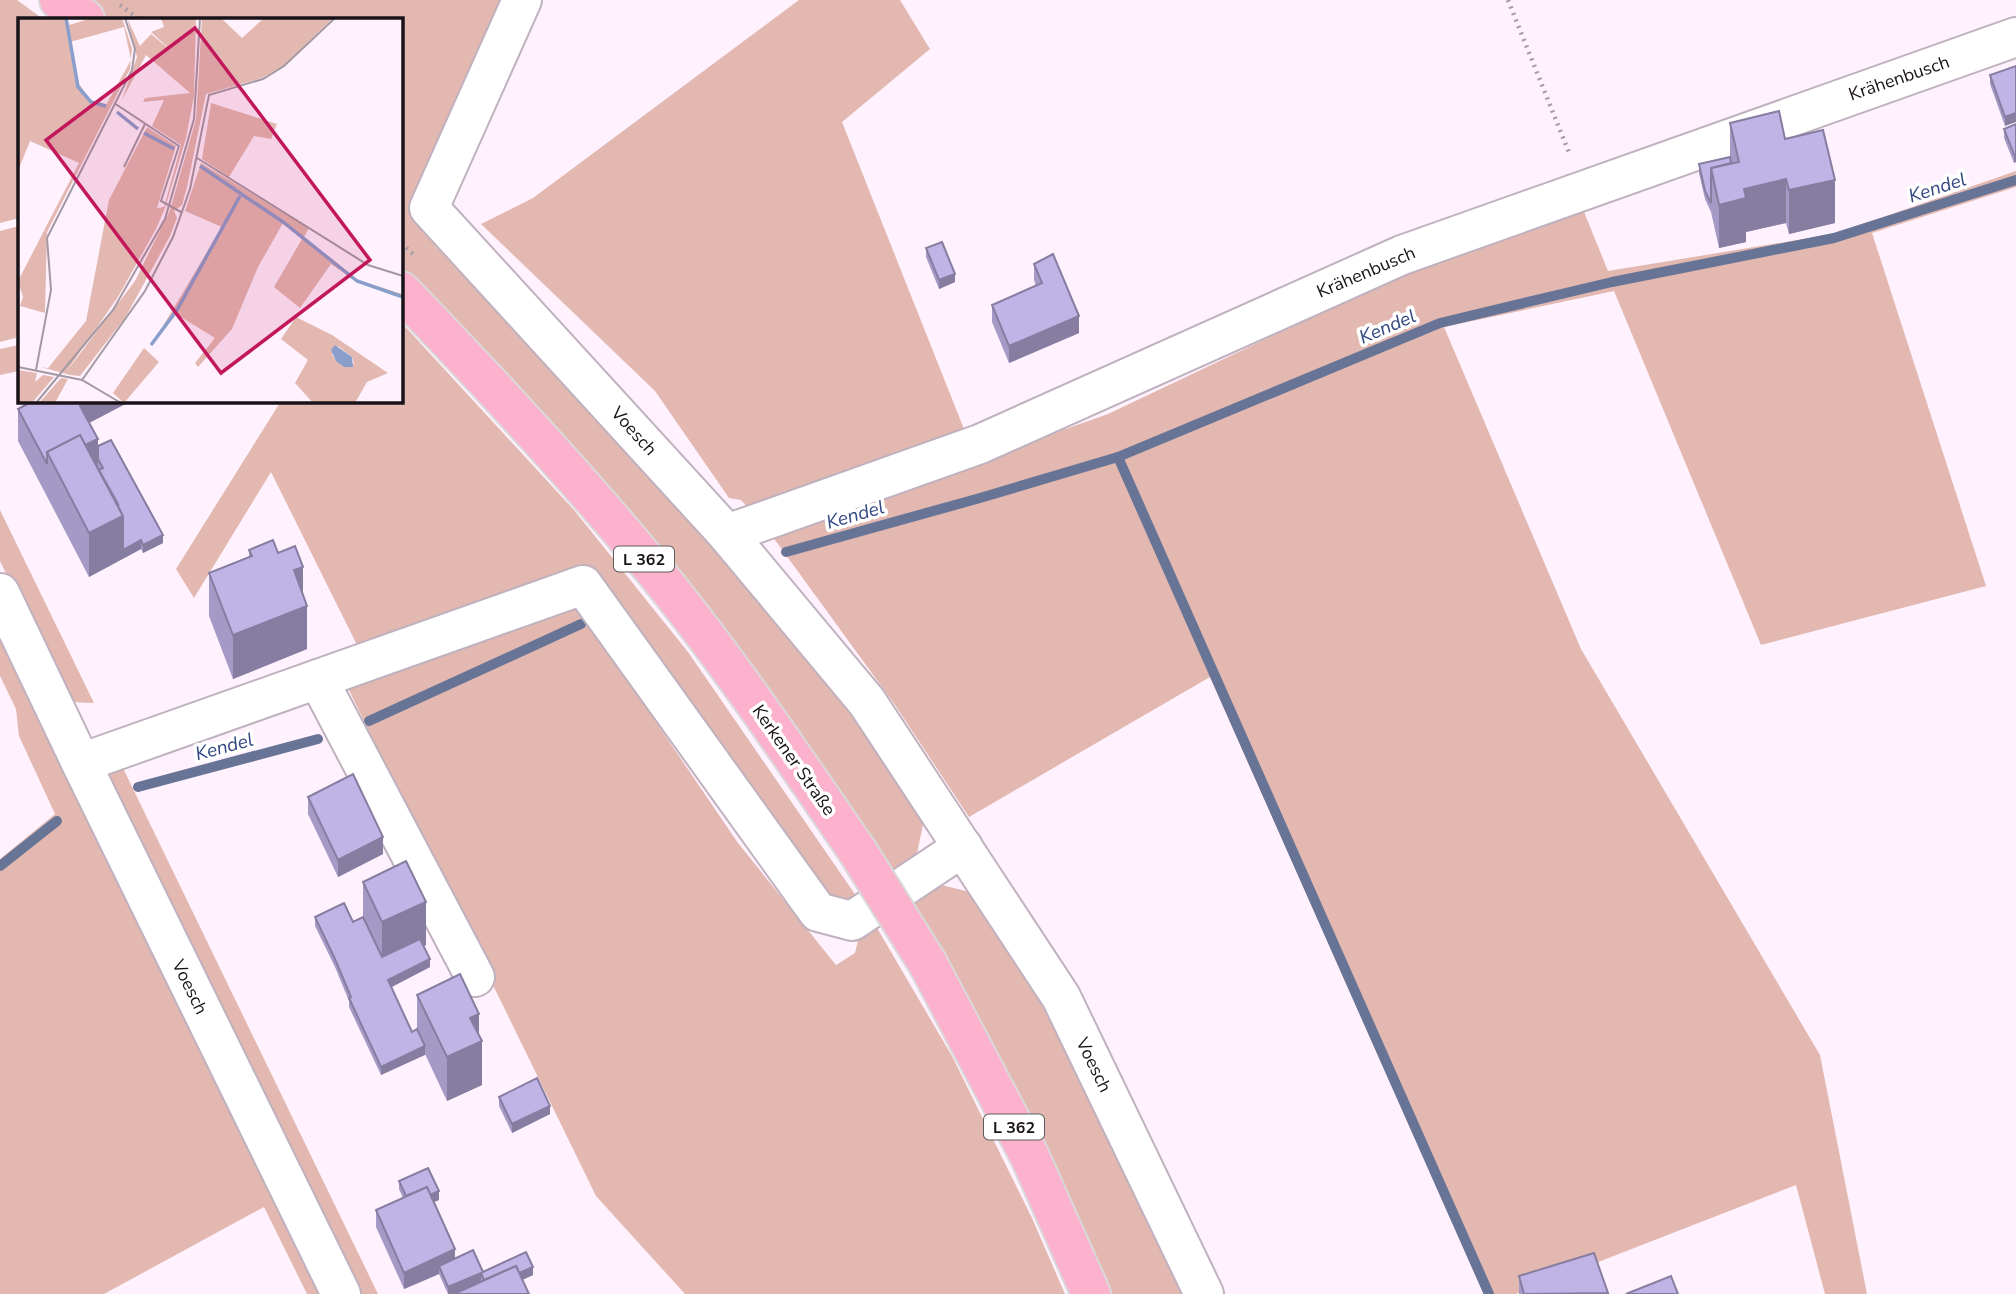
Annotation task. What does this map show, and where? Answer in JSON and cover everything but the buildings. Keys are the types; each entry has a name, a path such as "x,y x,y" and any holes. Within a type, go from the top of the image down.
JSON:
{"main road":[{"path":"59,0 84,18"},
{"name":"Kerkener Straße","path":"402,292 496,388 577,479 655,571 775,730 858,852 928,964 1030,1157 1091,1294"}],"street":[{"name":"Voesch","path":"522,0 429,208 727,534 867,702 1061,997 1204,1294"},
{"name":"Krähenbusch","path":"727,534 980,444 1402,255 2016,37"},
{"path":"81,763 583,585 818,912 852,921 963,847"},
{"name":"Voesch","path":"0,593 341,1294"},
{"path":"318,679 475,977"}],"path":[{"path":"113,0 138,18"},
{"path":"1508,0 1583,189"}],"shaded area":[{"path":"0,0 17,0 42,18 18,18 18,218 0,223"},
{"path":"81,0 506,0 478,77 409,213 436,247 520,328 654,470 849,708 925,815 915,863 925,881 974,893 1046,1010 1188,1294 1107,1294 984,1039 507,375 402,271 402,18 104,18"},
{"path":"799,0 900,0 930,49 842,122 966,434 751,511 741,500 729,498 655,391 481,224 533,198"},
{"path":"2016,171 2016,187 1872,233 1986,586 1761,645 1614,291 1444,327 1581,649 1820,1055 1867,1294 1825,1294 1796,1185 1516,1294 1484,1294 1210,677 969,817 895,705 770,533 1108,414 1415,268 1582,207 1608,271 1834,234"},
{"path":"18,226 18,337 0,342 0,231"},
{"path":"402,323 574,510 688,652 870,916 952,1056 1032,1218 1065,1294 685,1294 596,1196 345,682 571,602 586,619 738,843 836,965 855,953 863,920 817,894 628,612 588,569 359,649 271,472 194,598 176,569 280,402 402,402"},
{"path":"18,345 18,371 0,375 0,349"},
{"path":"0,510 94,703 69,702 0,561"},
{"path":"0,631 324,1294 307,1294 264,1207 104,1294 0,1294 0,859 55,814 19,736 16,709 0,676"},
{"path":"120,762 378,1294 358,1294 104,782"}],"waterway":[{"name":"Kendel","path":"786,552 1118,457 1440,323 1612,282 1834,238 2016,180"},
{"path":"1118,457 1489,1294"},
{"name":"Kendel","path":"369,721 581,624"},
{"name":"Kendel","path":"138,787 318,739"},
{"name":"Kendel","path":"0,866 57,821"}]}
